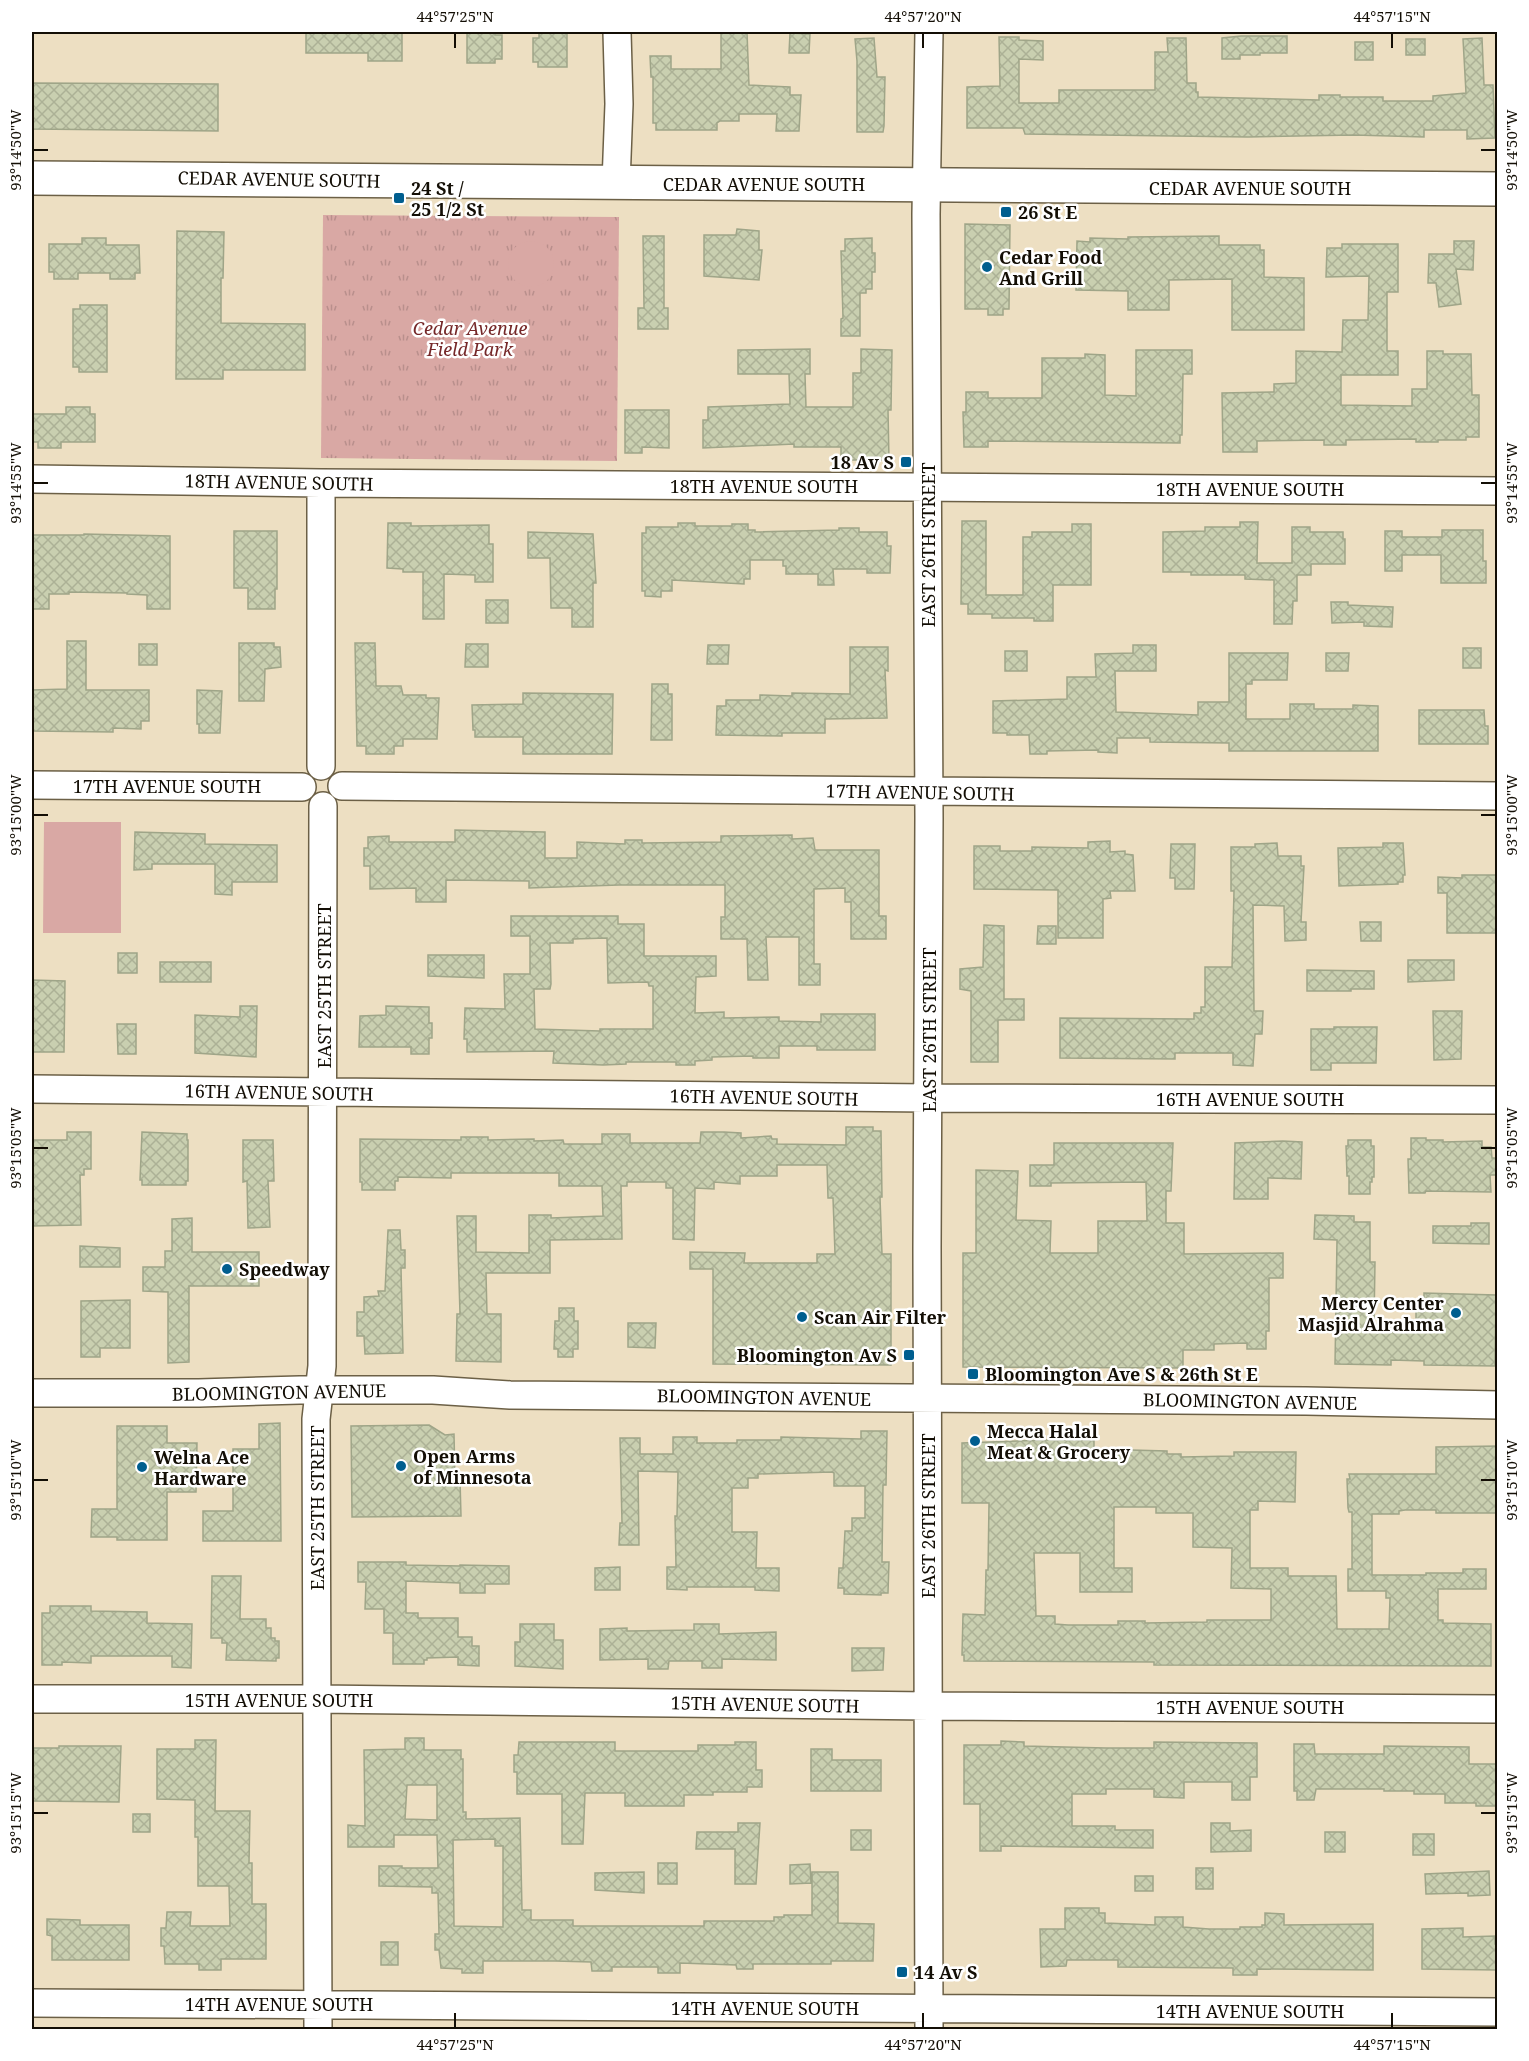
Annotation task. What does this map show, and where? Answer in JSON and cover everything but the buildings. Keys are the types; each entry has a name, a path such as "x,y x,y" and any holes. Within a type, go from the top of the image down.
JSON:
{"main road":[{"name":"CEDAR AVENUE SOUTH","path":"32,178 1497,189"}],"street":[{"path":"616,183 619,104 617,32"},
{"name":"EAST 26TH STREET","path":"929,32 926,186 929,792 929,2019"},
{"name":"18TH AVENUE SOUTH","path":"32,479 1497,491"},
{"path":"321,483 321,766"},
{"path":"321,766 328,766 338,774 342,786 335,802 323,806 307,799 302,787 310,770 321,766"},
{"name":"17TH AVENUE SOUTH","path":"32,785 302,787"},
{"name":"17TH AVENUE SOUTH","path":"342,786 1497,796"},
{"name":"EAST 25TH STREET","path":"318,2017 316,1419 322,1366 323,806"},
{"name":"16TH AVENUE SOUTH","path":"32,1089 928,1098 1497,1100"},
{"name":"BLOOMINGTON AVENUE","path":"32,1393 199,1394 433,1390 510,1395 1306,1401 1497,1405"},
{"name":"15TH AVENUE SOUTH","path":"32,1700 1497,1709"},
{"name":"14TH AVENUE SOUTH","path":"32,2003 318,2017 929,2019 1497,2012"}],"green space":[{"name":"Cedar Avenue Field Park","path":"323,215 619,217 617,461 321,458"},
{"path":"531,241 547,248 554,264 547,280 531,287 515,280 508,264 515,248"},
{"path":"44,822 121,822 121,933 43,933"}],"place":[{"name":"24 St / 25 1/2 St","path":"399,198"},
{"name":"26 St E","path":"1006,212"},
{"name":"Cedar Food And Grill","path":"987,267"},
{"name":"18 Av S","path":"906,462"},
{"name":"Speedway","path":"227,1269"},
{"name":"Mercy Center Masjid Alrahma","path":"1456,1313"},
{"name":"Scan Air Filter","path":"802,1317"},
{"name":"Bloomington Av S","path":"909,1355"},
{"name":"Bloomington Ave S & 26th St E","path":"973,1374"},
{"name":"Mecca Halal Meat & Grocery","path":"975,1441"},
{"name":"Open Arms of Minnesota","path":"401,1466"},
{"name":"Welna Ace Hardware","path":"142,1467"},
{"name":"14 Av S","path":"902,1972"}]}
